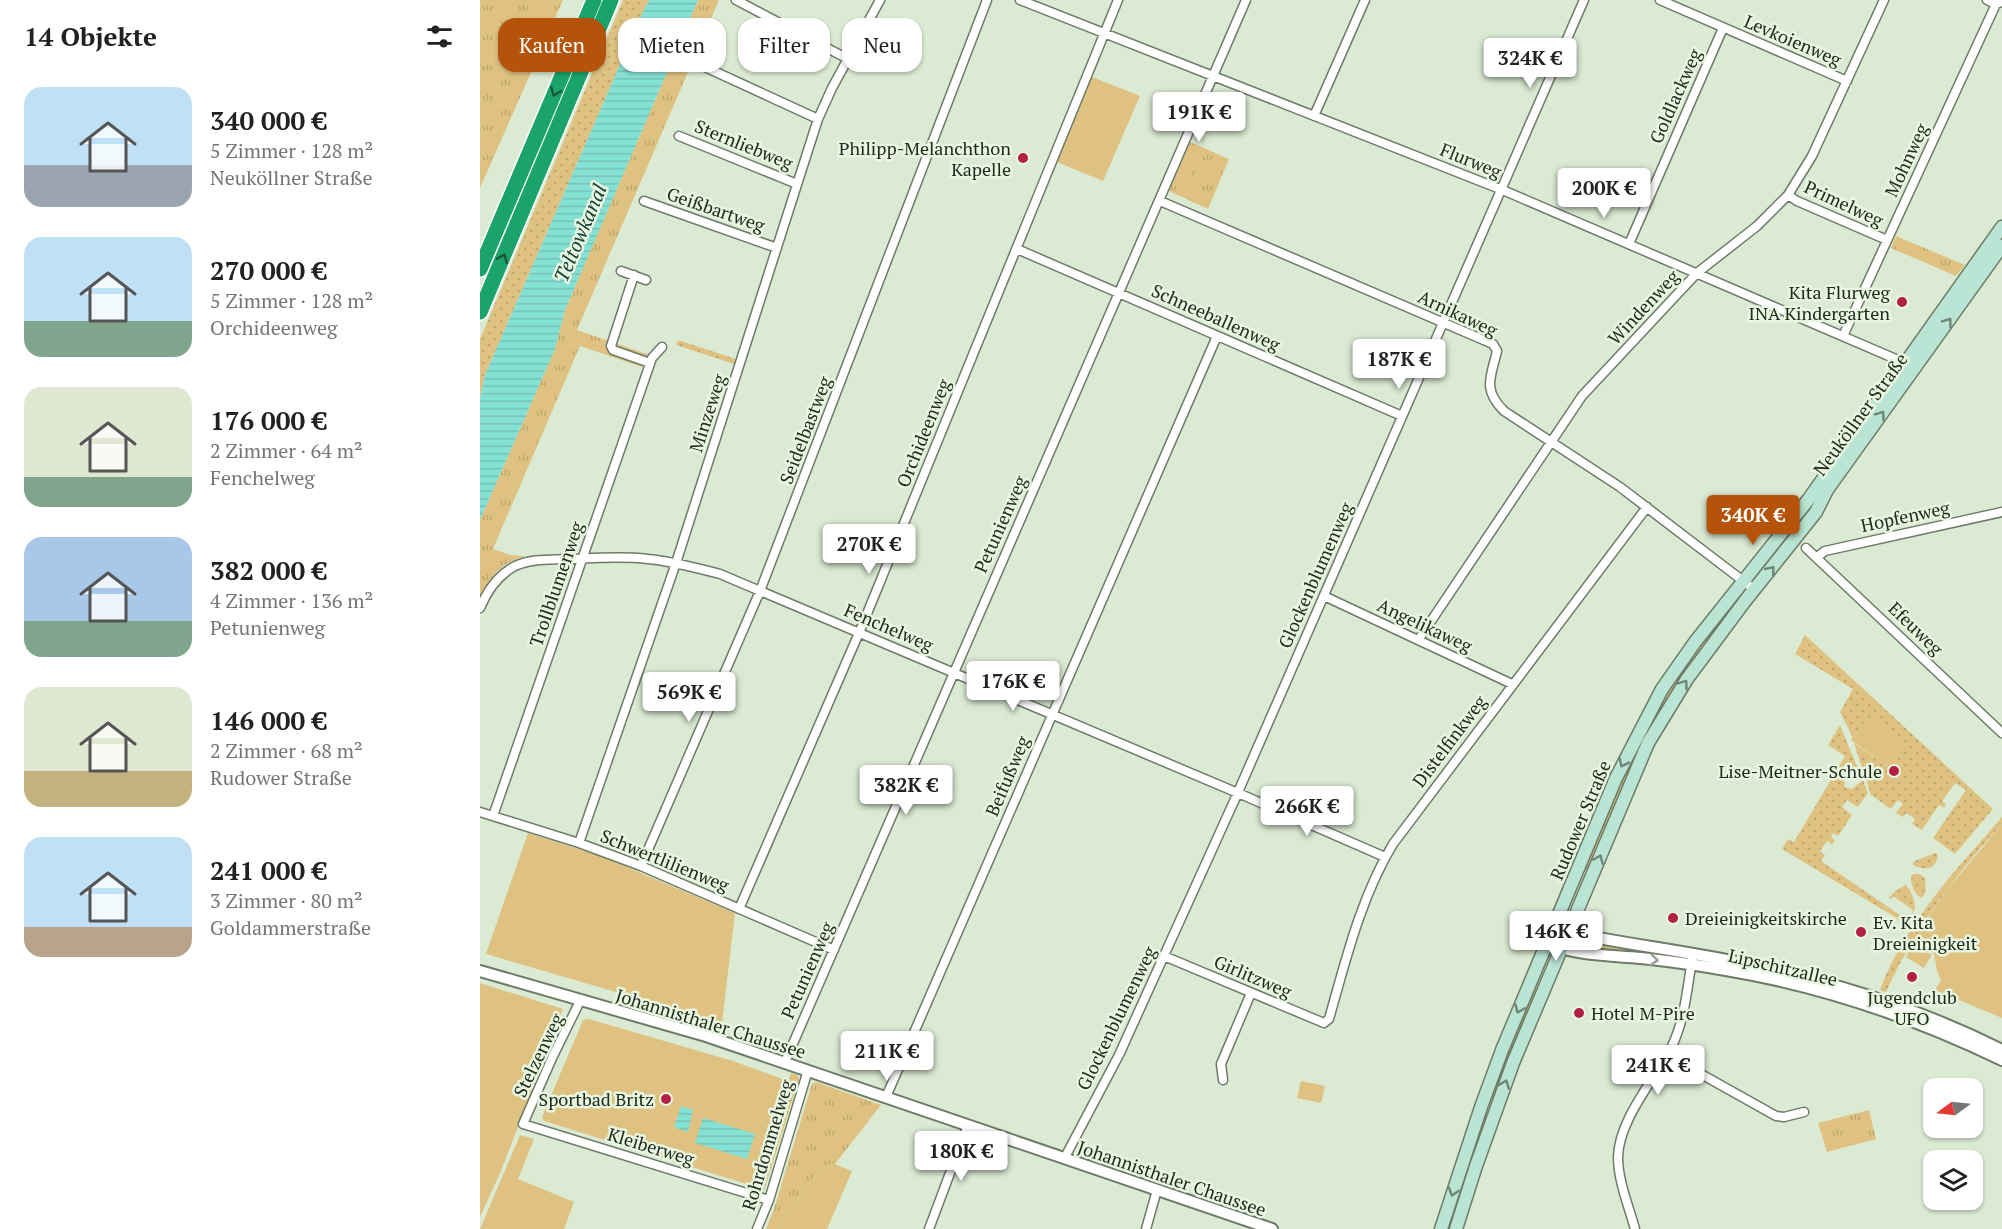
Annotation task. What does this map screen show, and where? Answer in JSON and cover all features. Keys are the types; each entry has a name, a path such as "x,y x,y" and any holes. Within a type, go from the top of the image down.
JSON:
{"highway":[{"path":"480,269 594,0"},
{"path":"480,312 611,0"}],"main road":[{"name":"Neuköllner Straße","path":"1745,601 1816,512 1827,490 2002,227"},
{"name":"Neuköllner Straße","path":"1743,581 1785,530 2002,246"},
{"name":"Rudower Straße","path":"1441,1229 1493,1073 1611,790 1636,736 1677,666 1743,581"},
{"name":"Rudower Straße","path":"1456,1229 1494,1117 1545,986 1648,743 1687,680 1745,601"},
{"path":"1636,736 1648,743"},
{"path":"1577,873 1591,879"},
{"path":"1531,981 1545,986"},
{"path":"1479,1112 1494,1117"}],"street":[{"path":"736,0 842,55"},
{"name":"Minzeweg","path":"870,18 880,0"},
{"name":"Seidelbastweg","path":"641,866 760,591 987,0"},
{"name":"Flurweg","path":"1020,0 1501,190 1843,336 1909,367"},
{"name":"Orchideenweg","path":"739,909 859,633 1118,0"},
{"name":"Petunienweg","path":"785,1062 1246,0"},
{"path":"1314,116 1365,0"},
{"name":"Glockenblumenweg","path":"1064,1159 1119,1055 1238,793 1584,0"},
{"name":"Levkoienweg","path":"1660,0 1847,81"},
{"name":"Windenweg","path":"1419,639 1582,396 1697,273 1757,226 1788,195 1812,156 1884,0"},
{"name":"Mohnweg","path":"1843,336 1995,2"},
{"name":"Goldlackweg","path":"1629,244 1723,28"},
{"name":"Minzeweg","path":"579,843 676,563 818,119 842,70"},
{"path":"716,72 818,119"},
{"name":"Sternliebweg","path":"679,136 797,184"},
{"name":"Primelweg","path":"1788,195 1887,240"},
{"name":"Geißbartweg","path":"644,201 777,248"},
{"name":"Arnikaweg","path":"1160,201 1495,346 1497,351 1489,378 1490,389 1495,401 1511,416 1647,507 1755,590"},
{"name":"Schneeballenweg","path":"1017,249 1402,416"},
{"path":"621,271 646,280"},
{"path":"633,275 611,346 614,350 650,363"},
{"name":"Beifußweg","path":"886,1097 1217,336"},
{"name":"Trollblumenweg","path":"493,816 650,363 655,353 662,347"},
{"name":"Distelfinkweg","path":"1328,1020 1361,912 1385,857 1400,833 1647,507"},
{"name":"Hopfenweg","path":"1817,557 1825,551 2002,512"},
{"path":"1785,530 1796,539"},
{"name":"Efeuweg","path":"1806,548 2002,733"},
{"name":"Fenchelweg","path":"480,608 496,582 515,566 530,561 639,558 676,563 720,574 1385,857"},
{"name":"Angelikaweg","path":"1324,596 1512,684"},
{"name":"Schwertlilienweg","path":"480,812 579,843 641,866 834,950"},
{"name":"Lipschitzallee","path":"1553,929 1872,1002 2002,1050"},
{"name":"Lipschitzallee","path":"1547,943 1576,953 1692,959"},
{"name":"Girlitzweg","path":"1164,956 1324,1023 1328,1020"},
{"path":"1635,1229 1620,1173 1618,1158 1620,1141 1626,1125 1667,1055 1681,1021 1692,959"},
{"name":"Johannisthaler Chaussee","path":"480,971 706,1036 1272,1229"},
{"path":"1223,1080 1221,1064 1251,993"},
{"name":"Stelzenweg","path":"523,1124 581,999"},
{"name":"Lipschitzallee","path":"1916,1018 2002,1060"},
{"path":"1667,1055 1776,1116 1784,1117 1804,1112"},
{"name":"Rohrdommelweg","path":"757,1229 769,1200 808,1070"},
{"name":"Kleiberweg","path":"523,1124 769,1200"},
{"path":"930,1229 968,1125"},
{"path":"1146,1229 1157,1190"}],"green space":[{"path":"480,0 563,0 555,18 498,18 498,72 531,72 480,188"},
{"path":"623,0 650,0 640,18 618,18 618,69 485,375 480,398 480,339 593,72 606,72 606,40"},
{"path":"698,0 719,0 711,18 690,18"},
{"path":"667,72 688,72 577,330 647,354 642,367 580,346 493,549 511,555 525,556 508,563 496,572 480,600 480,520 555,349 565,310"},
{"path":"1092,77 1140,96 1103,181 1057,162"},
{"path":"1190,142 1229,159 1208,209 1169,191"},
{"path":"1183,167 1193,172 1185,190 1174,185"},
{"path":"1896,236 1965,265 1956,276 1891,248"},
{"path":"678,340 736,359 734,364 676,345"},
{"path":"1744,590 1746,591 1683,675 1648,733 1645,734 1680,672"},
{"path":"1805,635 1993,809 1955,854 1933,838 1966,790 1955,783 1942,801 1946,804 1944,808 1939,805 1922,830 1912,824 1915,819 1906,813 1903,817 1896,813 1903,804 1898,800 1891,809 1871,795 1854,743 1890,769 1868,717 1853,738 1840,712 1853,689 1795,654"},
{"path":"1868,717 1907,746 1890,769 1851,740"},
{"path":"1840,725 1858,769 1850,768 1845,772 1842,778 1845,783 1844,787 1852,789 1863,780 1868,793 1858,807 1847,800 1842,807 1852,815 1838,836 1833,833 1831,837 1835,840 1832,845 1827,841 1820,851 1825,855 1821,861 1907,920 1905,923 1782,849 1788,839 1794,842 1845,756 1828,745"},
{"path":"1634,750 1638,753 1586,871 1585,865"},
{"path":"2002,817 2002,824 1952,883 1923,925 1886,992 1880,990 1903,942 1917,920 1950,877"},
{"path":"2002,824 2002,1018 1935,990 1941,980 1934,954 1912,941 1947,890"},
{"path":"528,833 603,857 735,913 722,1023 486,954"},
{"path":"1935,853 1938,855 1937,860 1929,868 1913,865 1913,862"},
{"path":"1920,874 1925,878 1926,891 1922,898 1912,886 1911,876"},
{"path":"1906,885 1914,903 1915,910 1911,915 1913,910 1893,896 1890,900 1889,898 1896,890"},
{"path":"1581,941 1635,951 1679,955 1678,959 1577,949"},
{"path":"1913,944 1932,955 1924,968 1906,957"},
{"path":"480,983 563,1009 501,1171 480,1217"},
{"path":"1535,987 1537,991 1495,1096 1491,1095"},
{"name":"Sportbad Britz","path":"589,1019 733,1061 788,1081 756,1187 544,1121 542,1117 583,1020"},
{"path":"791,1073 797,1075 800,1081 764,1191 756,1189"},
{"path":"1301,1081 1325,1086 1321,1103 1297,1098"},
{"path":"816,1082 881,1105 835,1164 832,1163 818,1172 777,1229 766,1229 812,1084"},
{"path":"1869,1110 1876,1139 1827,1152 1818,1123"},
{"path":"520,1135 534,1139 518,1179 574,1202 564,1229 480,1229"},
{"path":"832,1163 852,1171 827,1229 777,1229 818,1172"}],"water":[{"path":"650,0 698,0 690,18 640,18"},
{"name":"Teltowkanal","path":"618,69 618,72 667,72 565,310 555,349 480,520 480,398 485,375"},
{"path":"681,1106 693,1110 688,1132 674,1127"},
{"path":"703,1118 755,1134 747,1159 695,1143"}],"place":[{"name":"Philipp-Melanchthon Kapelle","path":"1023,158"},
{"name":"Kita Flurweg INA Kindergarten","path":"1902,302"},
{"name":"Lise-Meitner-Schule","path":"1894,771"},
{"name":"Dreieinigkeitskirche","path":"1673,918"},
{"name":"Ev. Kita Dreieinigkeit","path":"1861,932"},
{"name":"Jugendclub UFO","path":"1912,977"},
{"name":"Hotel M-Pire","path":"1579,1013"},
{"name":"Sportbad Britz","path":"666,1099"}]}
